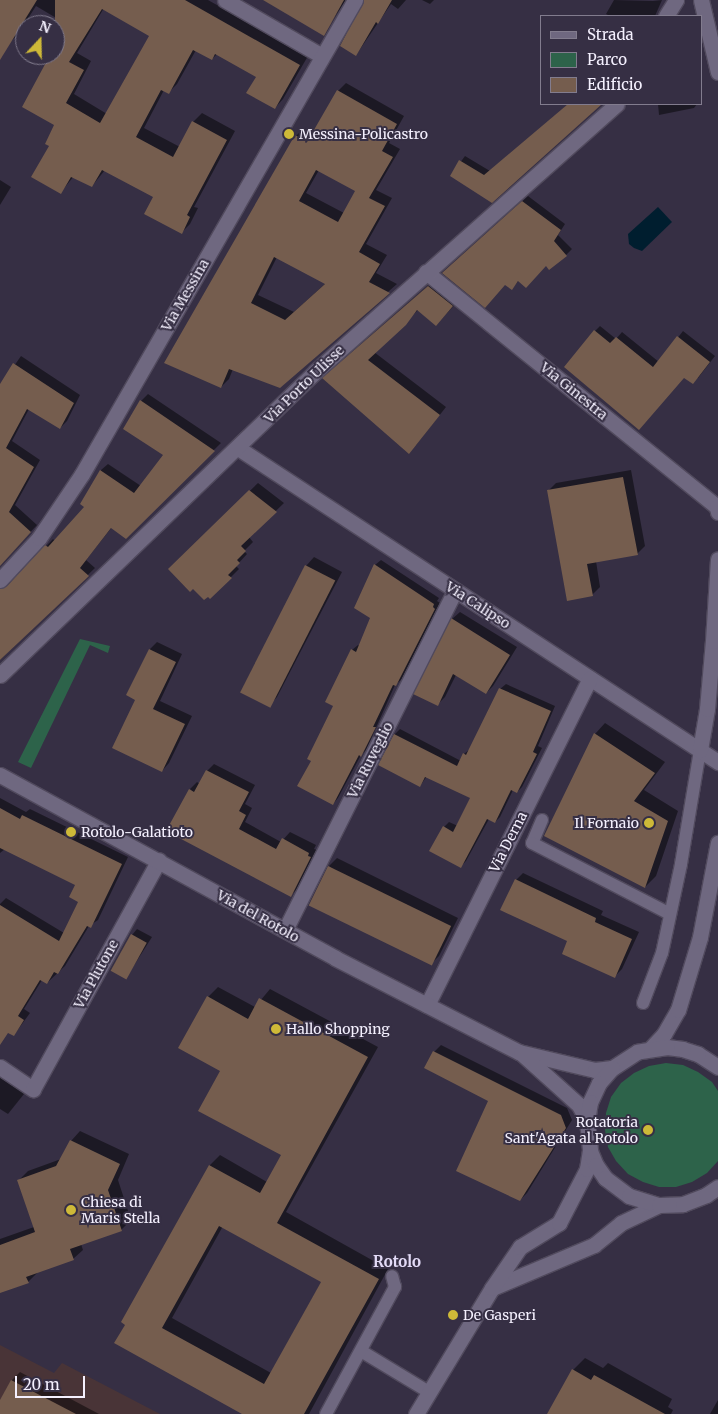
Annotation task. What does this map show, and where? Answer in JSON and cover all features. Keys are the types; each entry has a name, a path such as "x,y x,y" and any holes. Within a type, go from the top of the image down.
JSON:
{"street":[{"path":"225,0 322,56"},
{"name":"Via Messina","path":"0,580 39,538 82,474 355,0"},
{"path":"667,15 676,0"},
{"path":"701,0 718,72"},
{"name":"Via Porto Ulisse","path":"0,675 316,371 616,105"},
{"name":"Via Ginestra","path":"426,272 717,507 718,512"},
{"name":"Via Calipso","path":"238,448 718,762"},
{"path":"700,750 707,709 718,559"},
{"name":"Via Ruveglio","path":"285,930 455,590"},
{"name":"Via Derna","path":"427,1005 590,678"},
{"name":"Via del Rotolo","path":"0,775 285,930 519,1052"},
{"path":"651,1048 664,1034 678,1010 700,937 718,843"},
{"name":"Via Plutone","path":"0,1067 33,1089 159,860"},
{"path":"416,1414 492,1288 520,1247 559,1223 587,1169 590,1151 587,1122 590,1102 612,1068 637,1052 651,1048 683,1049 698,1054 718,1067"},
{"path":"519,1052 595,1070 612,1068"},
{"path":"519,1052 579,1106 587,1122"},
{"path":"590,1151 596,1165 616,1188 644,1202 659,1205 689,1202 718,1188"},
{"path":"492,1288 594,1245 621,1223 659,1205"}],"lane":[{"path":"643,1003 662,953 681,864 700,750"},
{"path":"542,820 532,843 670,914"},
{"path":"326,1414 362,1351 395,1287 392,1276"},
{"path":"362,1351 429,1392"}],"shaded area":[{"path":"0,1345 54,1373 62,1363 160,1414 0,1414"}],"green space":[{"path":"80,639 110,646 108,653 90,645 31,768 18,762"},
{"path":"666,1063 683,1065 698,1072 712,1082 718,1091 718,1161 707,1173 692,1182 676,1187 659,1187 643,1182 628,1174 616,1161 608,1147 605,1130 606,1113 611,1097 621,1083 634,1073 649,1066"}],"water":[{"path":"658,207 672,222 642,251 634,248 629,244 628,234"}],"building":[{"path":"0,0 37,0 28,15 15,15 15,36 0,60"},
{"path":"55,0 185,0 300,65 275,109 246,93 256,77 215,54 212,60 193,50 169,94 161,90 136,137 173,157 192,121 227,140 187,215 190,217 182,234 144,214 153,197 102,170 92,187 71,177 61,194 31,177 49,146 45,144 54,125 22,107 45,65 65,65 65,15 55,15","holes":["102,9 149,36 100,123 66,103 84,70 69,62"]},
{"path":"263,0 344,0 324,36"},
{"path":"364,0 392,0 378,24 376,22 356,56 340,46"},
{"path":"337,90 397,124 382,151 393,157 369,198 385,206 359,252 380,264 369,282 390,293 280,388 229,369 221,388 164,363 295,135 307,142","holes":["316,170 355,191 338,222 299,201","274,257 325,284 285,320 251,303"]},
{"path":"567,105 601,105 492,203 450,176 459,160 484,175"},
{"path":"522,201 561,230 554,241 567,256 549,270 546,266 526,288 518,281 512,290 505,285 485,308 442,273"},
{"path":"428,286 453,306 436,326 417,310 406,325 368,360 440,415 409,454 322,378"},
{"path":"594,330 610,343 616,337 653,367 677,336 710,362 693,384 684,378 639,430 564,367"},
{"path":"13,363 74,403 60,429 27,409 6,448 34,467 9,512 31,532 0,566 0,384"},
{"path":"140,400 215,451 126,539 111,528 80,568 89,576 0,660 0,589 7,586 45,545 48,547 84,507 80,504 100,470 134,493 163,455 123,429"},
{"path":"623,477 638,555 587,564 593,596 567,601 547,490"},
{"path":"249,490 277,512 241,546 246,551 237,560 240,563 228,575 232,578 210,599 208,597 204,600 193,589 190,592 168,569"},
{"path":"374,564 434,604 433,607 435,609 396,686 393,685 373,727 376,727 361,757 359,755 333,805 297,786 311,761 307,759 333,706 325,702 351,649 356,652 370,618 354,608"},
{"path":"305,565 335,580 270,708 240,692"},
{"path":"451,618 510,655 486,694 453,674 438,706 413,694"},
{"path":"149,649 176,662 153,709 185,724 162,772 112,748 135,700 126,695"},
{"path":"499,688 551,711 533,752 537,754 517,793 511,790 495,823 487,819 461,868 429,851 443,826 453,832 470,798 425,777 420,787 378,765 394,734 457,766 463,753 466,755"},
{"path":"594,733 655,773 634,801 668,821 645,888 544,836"},
{"path":"206,770 249,792 239,811 246,815 239,829 276,849 282,838 309,853 308,856 311,857 291,897 166,831 189,789 194,792"},
{"path":"0,808 20,819 22,815 122,864 91,928 87,926 58,974 54,972 47,984 40,980 18,1016 24,1020 14,1036 8,1033 0,1045 0,905 59,941 78,902 69,897 75,885 0,848"},
{"path":"328,866 451,926 432,966 309,906"},
{"path":"515,879 596,918 595,922 632,939 615,978 562,954 567,941 500,910"},
{"path":"131,934 147,943 126,979 111,971"},
{"path":"207,996 248,1019 259,998 368,1057 277,1223 379,1279 304,1414 242,1414 114,1343 125,1325 121,1322 209,1165 260,1193 281,1155 198,1111 220,1071 178,1048","holes":["219,1226 321,1282 264,1384 162,1328"]},
{"path":"433,1051 561,1115 566,1128 520,1201 456,1171 488,1101 424,1068"},
{"name":"Chiesa di Maris Stella","path":"70,1140 120,1164 108,1190 122,1231 70,1249 74,1260 26,1277 29,1283 0,1293 0,1245 35,1232 17,1180 56,1166"},
{"path":"572,1369 591,1380 594,1375 665,1414 547,1414"},
{"path":"11,1380 76,1414 0,1414 0,1400"}],"place":[{"name":"Messina-Policastro","path":"289,134"},
{"name":"Il Fornaio","path":"649,823"},
{"name":"Rotolo-Galatioto","path":"71,832"},
{"name":"Hallo Shopping","path":"276,1029"},
{"name":"Rotatoria Sant'Agata al Rotolo","path":"648,1130"},
{"name":"Chiesa di Maris Stella","path":"71,1210"},
{"name":"De Gasperi","path":"453,1315"}],"district":[{"name":"Rotolo","path":"397,1262"}]}
